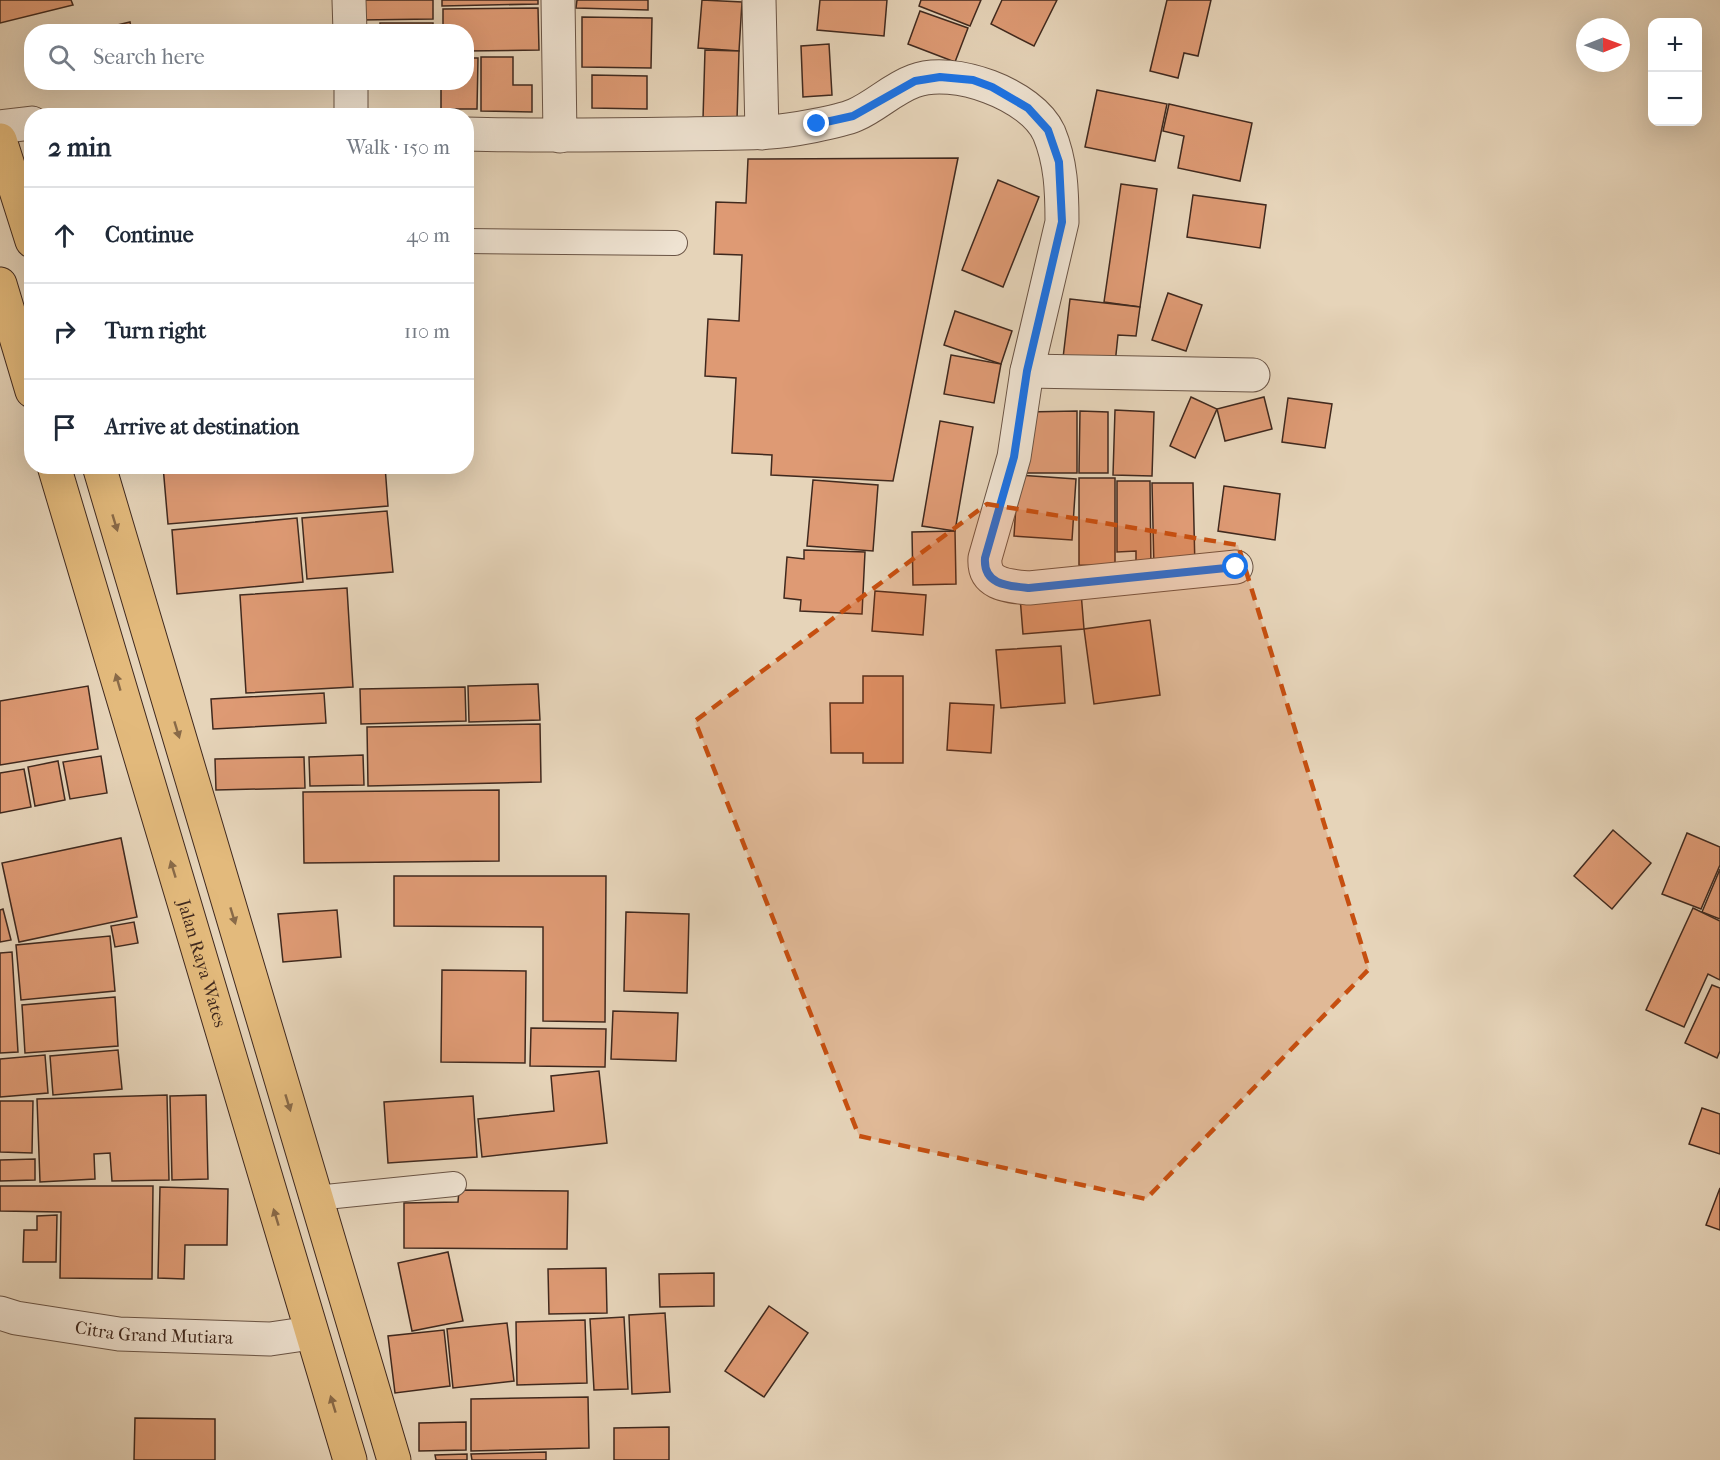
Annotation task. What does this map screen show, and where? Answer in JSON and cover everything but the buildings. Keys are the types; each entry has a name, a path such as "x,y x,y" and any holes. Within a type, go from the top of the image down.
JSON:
{"highway":[{"path":"0,140 24,215"},
{"path":"0,284 24,364"},
{"name":"Jalan Raya Wates","path":"56,474 310,1333 350,1460"},
{"path":"101,474 394,1460"}],"street":[{"path":"349,0 350,24"},
{"path":"558,0 560,136"},
{"path":"759,0 762,133"},
{"path":"474,134 560,136 762,133 853,116 915,81 940,77 973,80 992,87 1028,108 1048,130 1059,162 1062,222 1027,371 1014,457 985,558 988,574 998,583 1029,588 1236,567"},
{"path":"351,90 351,108"},
{"path":"0,127 24,124"},
{"path":"1027,371 1252,375"},
{"name":"Citra Grand Mutiara","path":"0,1312 15,1318 119,1334 270,1339 310,1333"}],"lane":[{"path":"474,241 675,243"},
{"path":"316,1198 454,1184"}],"highlighted area":[{"path":"987,504 1238,545 1369,969 1146,1199 859,1136 695,721"}],"route":[{"path":"817,124 853,116 915,81 940,77 973,80 992,87 1028,108 1048,130 1059,162 1062,222 1027,371 1014,457 985,558 988,574 998,583 1029,588 1236,567"}]}
